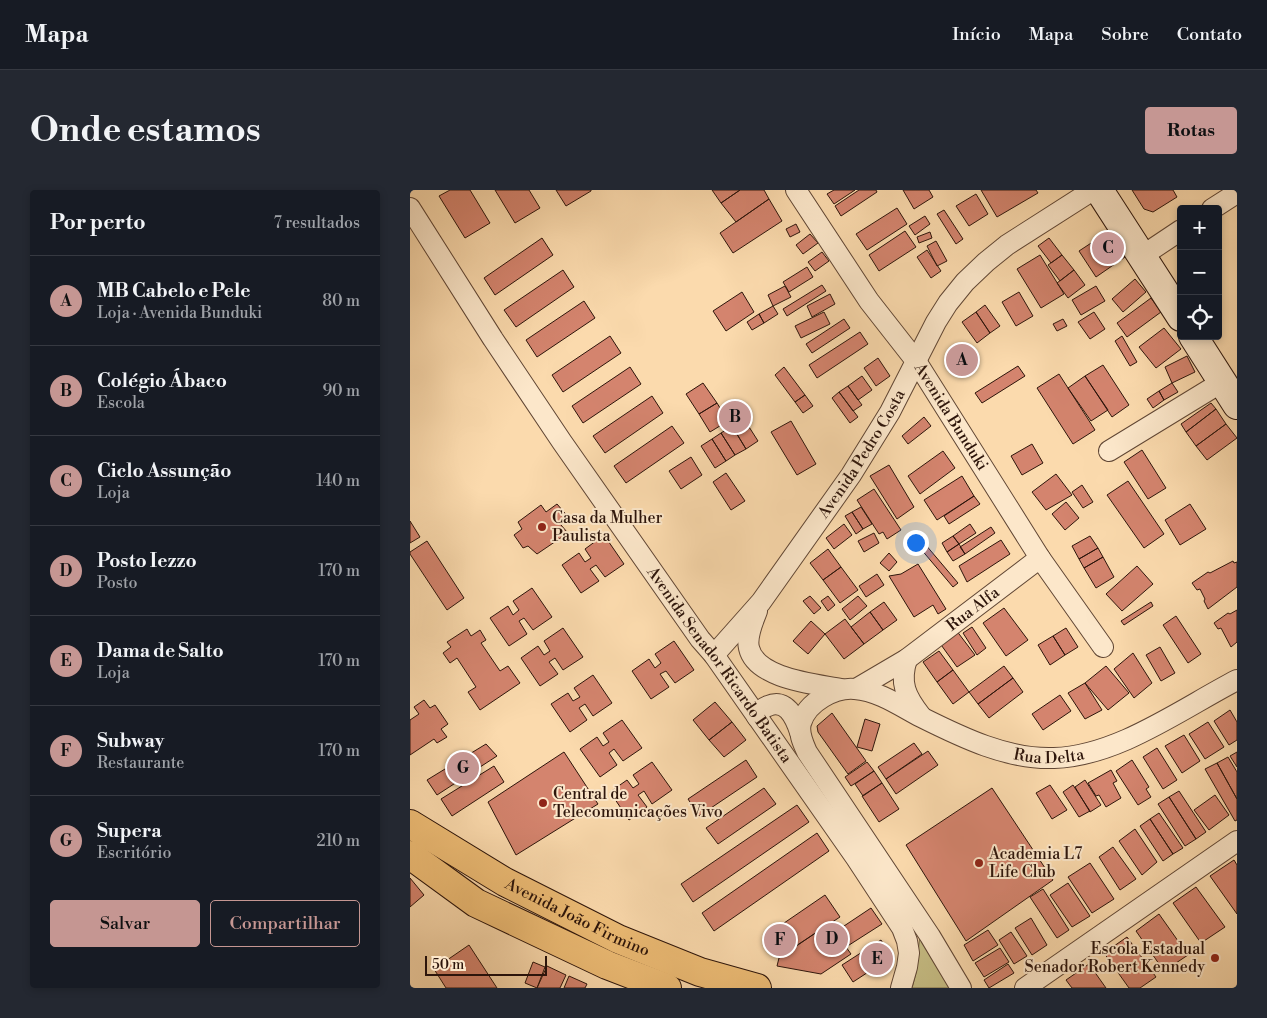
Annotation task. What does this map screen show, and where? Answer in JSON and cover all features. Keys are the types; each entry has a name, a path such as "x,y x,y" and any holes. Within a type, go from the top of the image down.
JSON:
{"main road":[{"name":"Avenida João Firmino","path":"410,824 505,882 618,939 700,972 757,988"},
{"name":"Avenida João Firmino","path":"410,854 476,903 607,965 667,988"}],"street":[{"name":"Avenida Bunduki","path":"796,190 869,301 916,361 1040,558 1103,647"},
{"name":"Avenida Pedro Costa","path":"761,602 856,467 890,412 936,322 948,303 965,282 1007,245 1093,190"},
{"path":"1099,190 1177,311"},
{"path":"1218,205 1237,193"},
{"name":"Avenida Senador Ricardo Batista","path":"410,208 493,339 557,434 856,858 902,928 909,947 907,967 900,985"},
{"path":"1142,256 1177,233"},
{"path":"1196,340 1237,405"},
{"path":"1109,451 1222,382"},
{"name":"Rua Alfa","path":"849,689 907,659 1040,558"},
{"path":"714,655 761,602"},
{"name":"Rua Delta","path":"761,602 749,635 749,647 756,661 768,670 777,674 882,696 923,717 1003,752 1029,757 1053,758 1076,756 1124,740 1237,680"},
{"path":"907,659 903,673 904,686 913,705 923,717"},
{"name":"Avenida Senador Ricardo Batista","path":"849,689 825,697 811,706 800,723 800,732 807,752 899,890 961,988"},
{"path":"757,717 760,711 766,707 781,704 791,712 800,732"},
{"path":"1025,988 1237,841"}],"shaded area":[{"path":"920,934 951,988 912,988 916,973"}],"building":[{"path":"450,190 470,190 490,223 465,238 439,196"},
{"path":"495,190 529,190 540,208 515,223"},
{"path":"556,190 591,190 591,191 566,206"},
{"path":"712,190 740,190 721,203"},
{"path":"740,190 764,190 769,199 736,222 721,203"},
{"path":"834,190 855,190 834,204 827,194"},
{"path":"859,190 876,190 877,192 841,216 835,206"},
{"path":"903,190 929,190 933,197 914,209"},
{"path":"981,190 1036,190 1038,193 997,217"},
{"path":"1132,190 1173,190 1177,197 1153,212 1144,209"},
{"path":"976,194 988,214 969,226 956,206"},
{"path":"769,199 782,221 733,253 720,233"},
{"path":"897,208 907,224 867,250 856,234"},
{"path":"944,210 963,239 956,244 937,214"},
{"path":"925,216 930,224 915,235 909,226"},
{"path":"796,224 800,232 790,237 786,229"},
{"path":"905,231 916,247 879,271 869,255"},
{"path":"930,232 932,238 919,243 917,237"},
{"path":"1108,232 1125,257 1096,277 1079,251"},
{"path":"810,234 818,243 803,254 796,245"},
{"path":"542,238 553,255 495,295 484,278"},
{"path":"1049,238 1062,255 1051,263 1038,246"},
{"path":"936,241 947,261 937,266 927,246"},
{"path":"927,250 941,271 931,278 917,257"},
{"path":"822,252 829,261 815,271 808,262"},
{"path":"1040,255 1064,294 1041,308 1017,269"},
{"path":"1062,255 1074,270 1060,281 1048,265"},
{"path":"807,267 813,277 789,292 783,282"},
{"path":"563,270 574,287 516,327 504,310"},
{"path":"1074,270 1085,285 1068,298 1057,283"},
{"path":"1135,279 1146,292 1123,312 1112,299"},
{"path":"822,285 826,291 787,316 783,309"},
{"path":"785,286 791,297 773,306 768,295"},
{"path":"1096,286 1105,301 1081,315 1072,300"},
{"path":"742,292 754,312 726,331 713,311"},
{"path":"1019,292 1033,316 1016,326 1002,302"},
{"path":"830,294 835,304 812,317 807,306"},
{"path":"1151,298 1161,312 1127,337 1117,323"},
{"path":"584,301 595,318 537,357 526,340"},
{"path":"985,305 1000,326 990,333 976,312"},
{"path":"773,306 778,314 764,323 759,314"},
{"path":"824,312 830,324 801,338 795,326"},
{"path":"976,312 990,333 977,343 962,322"},
{"path":"1094,312 1105,329 1090,339 1078,322"},
{"path":"759,314 764,323 752,330 747,322"},
{"path":"844,319 850,328 812,353 806,344"},
{"path":"1063,319 1067,326 1057,331 1053,324"},
{"path":"1164,328 1181,349 1156,368 1139,347"},
{"path":"860,332 868,344 817,378 809,365"},
{"path":"610,336 621,353 563,392 552,375"},
{"path":"1122,336 1137,362 1130,366 1115,341"},
{"path":"963,346 975,365 960,373 949,355"},
{"path":"1187,356 1195,372 1172,383 1165,367"},
{"path":"878,358 890,376 876,386 864,368"},
{"path":"1103,365 1129,405 1112,417 1085,376"},
{"path":"1018,366 1025,376 982,403 975,393"},
{"path":"630,367 641,384 583,423 572,406"},
{"path":"784,367 805,395 795,402 775,375"},
{"path":"1059,374 1095,430 1073,444 1037,388"},
{"path":"862,376 872,390 858,400 848,386"},
{"path":"1085,376 1108,410 1091,421 1068,388"},
{"path":"703,383 717,403 699,414 686,394"},
{"path":"1172,383 1178,392 1164,400 1159,391"},
{"path":"848,386 862,405 853,411 839,392"},
{"path":"1159,391 1164,400 1153,408 1147,399"},
{"path":"839,392 858,417 850,423 832,398"},
{"path":"805,395 813,406 803,413 795,402"},
{"path":"652,396 663,413 605,453 593,436"},
{"path":"717,403 728,421 710,432 699,414"},
{"path":"1211,403 1216,409 1186,432 1181,424"},
{"path":"1216,409 1226,424 1196,446 1186,432"},
{"path":"924,417 931,426 908,444 902,436"},
{"path":"744,419 758,441 746,449 732,426"},
{"path":"791,421 816,464 797,475 771,432"},
{"path":"1226,424 1237,438 1207,460 1196,446"},
{"path":"672,426 684,443 626,483 614,466"},
{"path":"732,426 746,449 735,455 721,433"},
{"path":"721,433 735,455 726,461 712,439"},
{"path":"712,439 726,461 715,468 701,446"},
{"path":"1032,444 1043,463 1022,475 1011,456"},
{"path":"1142,450 1166,488 1148,499 1124,462"},
{"path":"943,451 955,468 920,494 908,476"},
{"path":"691,457 702,475 681,489 669,471"},
{"path":"889,465 914,507 897,519 870,476"},
{"path":"726,473 745,501 731,510 713,482"},
{"path":"1056,474 1072,495 1046,510 1032,492"},
{"path":"962,476 974,496 937,520 924,500"},
{"path":"1128,481 1164,534 1144,548 1107,495"},
{"path":"1082,485 1093,502 1083,508 1072,492"},
{"path":"874,489 901,530 887,539 883,532 879,534 857,500"},
{"path":"974,496 980,504 949,524 944,516"},
{"path":"1066,502 1079,518 1065,530 1052,514"},
{"name":"Casa da Mulher Paulista","path":"557,504 570,519 561,525 567,532 565,535 537,554 528,546 523,548 514,535 522,529 518,522 541,505 546,512"},
{"path":"1190,504 1206,529 1180,545 1165,520"},
{"path":"861,507 872,524 863,529 852,512"},
{"path":"852,512 863,529 856,534 845,516"},
{"path":"410,521 420,537 410,543"},
{"path":"844,524 852,535 834,549 826,538"},
{"path":"970,524 976,533 959,544 953,536"},
{"path":"991,527 995,533 965,554 960,547"},
{"path":"919,531 923,537 915,542 911,536"},
{"path":"874,533 879,543 864,552 858,541"},
{"path":"604,535 624,564 605,577 596,565 590,569 599,581 581,593 562,565 579,553 585,562 591,558 585,549"},
{"path":"953,536 959,544 947,552 942,543"},
{"path":"1090,536 1098,548 1079,559 1072,546"},
{"path":"1001,540 1010,554 967,582 959,566"},
{"path":"427,541 464,598 447,610 410,554 410,552"},
{"path":"925,544 958,583 953,587 920,548"},
{"path":"959,544 965,554 953,561 947,552"},
{"path":"1098,548 1103,557 1084,568 1079,559"},
{"path":"828,549 841,567 823,580 810,563"},
{"path":"889,553 897,562 889,571 880,563"},
{"path":"1103,557 1114,577 1096,588 1084,568"},
{"path":"1233,561 1234,563 1237,562 1237,587 1208,609 1200,589 1197,590 1192,583 1208,572 1210,573"},
{"path":"918,564 946,609 938,614 933,605 914,617 889,576 901,574"},
{"path":"1137,566 1153,584 1122,611 1106,594"},
{"path":"841,567 858,590 840,603 823,580"},
{"path":"877,574 884,585 866,597 859,586"},
{"path":"532,588 552,617 533,630 524,618 519,621 527,634 509,646 490,618 508,606 513,615 519,610 513,601"},
{"path":"810,596 821,608 814,614 803,601"},
{"path":"828,596 835,605 828,611 821,601"},
{"path":"858,596 867,606 850,620 842,609"},
{"path":"884,602 897,620 883,630 870,612"},
{"path":"1151,602 1153,606 1124,625 1121,621"},
{"path":"1004,608 1028,640 1006,656 983,623"},
{"path":"1237,610 1237,642 1231,647 1221,628 1218,629 1214,623 1228,613 1230,614"},
{"path":"870,612 883,630 864,644 851,627"},
{"path":"1176,616 1201,654 1188,663 1163,625"},
{"path":"845,619 864,644 844,659 825,634"},
{"path":"811,621 825,634 808,654 793,641"},
{"path":"972,627 986,648 977,655 963,633"},
{"path":"563,628 583,657 563,670 555,658 549,662 558,674 540,686 521,658 538,646 544,655 550,651 544,641"},
{"path":"1066,628 1078,647 1065,655 1053,636"},
{"path":"467,629 471,636 480,630 486,640 481,643 500,671 508,666 520,683 480,710 468,692 476,687 457,658 450,663 443,653 451,647 447,642"},
{"path":"956,630 975,655 957,667 939,642"},
{"path":"1053,636 1065,655 1050,665 1038,645"},
{"path":"674,641 694,670 675,683 666,671 660,674 669,687 651,699 632,671 649,659 655,668 661,663 655,654"},
{"path":"1160,647 1175,673 1161,681 1146,655"},
{"path":"939,651 953,670 937,682 923,662"},
{"path":"1133,653 1152,683 1134,698 1114,669"},
{"path":"1004,666 1013,678 978,704 969,692"},
{"path":"1106,666 1129,693 1108,710 1085,683"},
{"path":"953,670 969,692 953,704 937,682"},
{"path":"593,675 612,703 593,716 585,704 579,708 587,720 570,732 551,704 568,693 573,701 580,697 574,688"},
{"path":"1013,678 1023,692 989,718 978,704"},
{"path":"1085,683 1102,710 1085,719 1068,693"},
{"path":"1060,695 1071,711 1043,730 1032,714"},
{"path":"424,700 430,708 435,705 448,724 441,729 447,737 437,743 434,739 410,755 410,720 419,714 414,707"},
{"path":"715,702 732,722 709,740 693,720"},
{"path":"1230,710 1237,722 1237,740 1229,745 1214,721"},
{"path":"832,713 866,761 848,774 818,732 817,726"},
{"path":"865,719 880,724 872,751 857,747"},
{"path":"622,720 642,748 623,761 614,749 609,753 617,765 600,777 580,749 597,737 603,746 609,742 603,733"},
{"path":"732,722 746,740 724,757 709,740"},
{"path":"1208,722 1224,747 1205,759 1189,734"},
{"path":"1184,735 1200,761 1182,773 1165,746"},
{"path":"914,743 922,754 886,779 878,767"},
{"path":"486,744 497,756 437,795 427,780"},
{"path":"1157,748 1177,780 1163,789 1143,757"},
{"path":"928,751 938,765 896,794 886,779"},
{"name":"Central de Telecomunicações Vivo","path":"564,752 598,804 516,855 488,802"},
{"path":"1237,752 1237,767 1230,756"},
{"path":"1228,757 1237,772 1237,799 1217,763"},
{"path":"746,760 757,777 699,816 688,799"},
{"path":"1132,760 1149,787 1146,789 1151,797 1138,805 1116,771"},
{"path":"652,762 672,790 652,804 644,791 638,795 647,807 629,820 610,792 627,780 633,788 639,784 633,775"},
{"path":"867,762 874,771 851,786 845,777"},
{"path":"1217,763 1237,799 1237,820 1235,821 1205,769"},
{"path":"494,766 504,782 452,816 441,799"},
{"path":"1111,770 1117,781 1113,783 1121,798 1106,807 1099,795 1096,796 1088,783"},
{"path":"874,771 882,783 863,796 855,784"},
{"path":"1085,780 1101,805 1090,812 1075,787"},
{"path":"882,783 899,809 879,822 862,796"},
{"path":"1050,785 1067,810 1052,819 1036,793"},
{"path":"1073,785 1090,811 1079,817 1063,792"},
{"path":"764,788 776,804 718,844 706,828"},
{"name":"Academia L7 Life Club","path":"992,788 1053,880 966,941 906,845"},
{"path":"1179,791 1206,832 1196,839 1169,797"},
{"path":"1215,795 1229,815 1209,830 1194,810"},
{"path":"1169,797 1196,839 1185,846 1158,804"},
{"path":"797,805 809,822 693,902 681,884"},
{"path":"1159,813 1183,848 1173,854 1150,819"},
{"path":"1150,819 1173,854 1163,861 1140,826"},
{"path":"1135,829 1157,862 1142,875 1119,841"},
{"path":"817,833 829,851 714,931 702,913"},
{"path":"1113,847 1136,879 1120,890 1099,857"},
{"path":"1234,860 1237,865 1237,914 1210,876"},
{"path":"1090,863 1114,899 1092,913 1068,877"},
{"path":"410,878 424,895 410,907"},
{"path":"1068,883 1090,916 1072,927 1050,895"},
{"path":"1196,887 1225,927 1201,943 1173,903"},
{"path":"1043,889 1069,930 1057,938 1030,897"},
{"path":"825,895 840,917 782,955 768,934"},
{"path":"871,908 882,924 846,947 851,954 821,974 777,966 779,958 830,923 835,932"},
{"path":"1159,914 1188,955 1164,971 1136,931"},
{"path":"1031,918 1047,945 1032,955 1015,928"},
{"path":"988,930 998,945 973,961 964,945"},
{"path":"1011,932 1027,956 1014,964 999,940"},
{"path":"1127,937 1156,977 1140,988 1129,988 1104,953"},
{"path":"881,940 888,952 879,965 853,982 842,965"},
{"path":"469,945 497,988 446,988 434,969"},
{"path":"1000,948 1009,962 984,977 975,963"},
{"path":"533,962 545,967 537,988 525,983"},
{"path":"1008,964 1014,973 989,988 984,980"},
{"path":"1089,964 1106,988 1072,988 1066,980"},
{"path":"547,966 566,975 560,988 537,988"},
{"path":"569,976 587,984 585,988 564,988"}],"place":[{"name":"Ciclo Assunção","path":"1108,248"},
{"name":"MB Cabelo e Pele","path":"962,360"},
{"name":"Colégio Ábaco","path":"735,417"},
{"name":"Casa da Mulher Paulista","path":"542,527"},
{"name":"Supera","path":"463,768"},
{"name":"Central de Telecomunicações Vivo","path":"543,803"},
{"name":"Academia L7 Life Club","path":"979,863"},
{"name":"Posto Iezzo","path":"832,939"},
{"name":"Subway","path":"780,940"},
{"name":"Escola Estadual Senador Robert Kennedy","path":"1215,958"},
{"name":"Dama de Salto","path":"877,959"}]}
